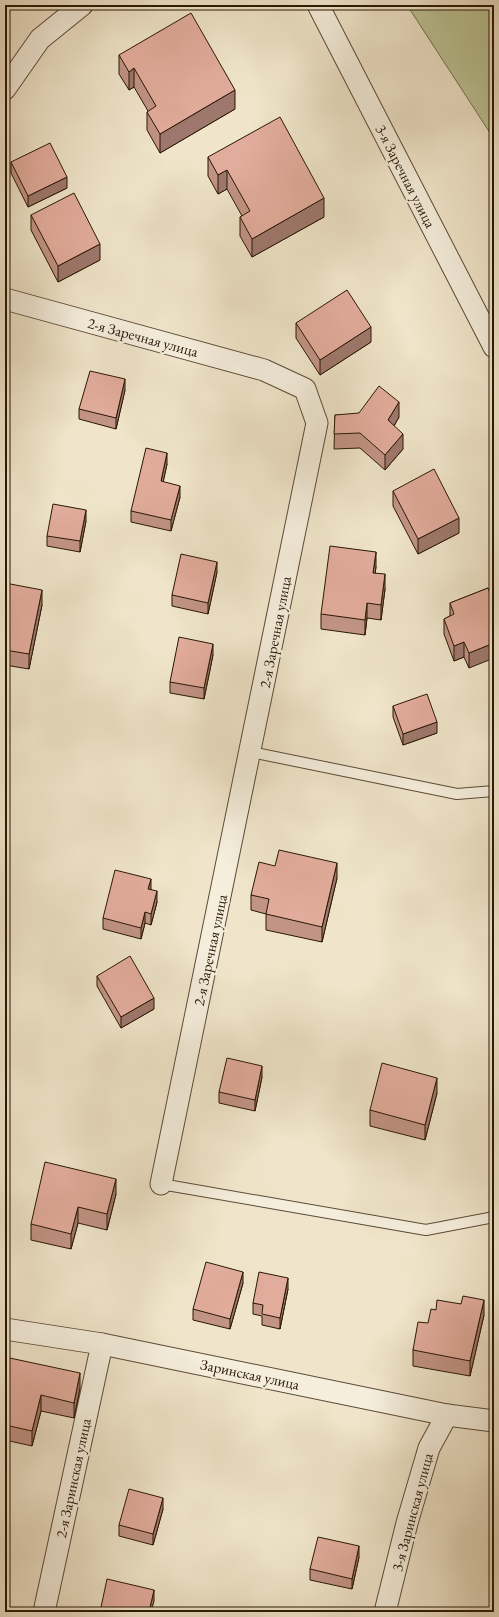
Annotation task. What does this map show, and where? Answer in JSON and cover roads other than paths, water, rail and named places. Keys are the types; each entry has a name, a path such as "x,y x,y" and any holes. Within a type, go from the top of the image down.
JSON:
{"street":[{"path":"5,89 40,39 82,5"},
{"name":"3-я Заречная улица","path":"318,5 494,347"},
{"name":"2-я Заречная улица","path":"5,299 264,370 305,389 317,423 251,752 161,1184"},
{"name":"Заринская улица","path":"5,1329 102,1344 447,1415 494,1421"},
{"name":"2-я Заринская улица","path":"44,1612 102,1344"},
{"name":"3-я Заринская улица","path":"385,1612 407,1523 429,1448 447,1415"}],"lane":[{"path":"251,752 457,794 494,791"},
{"path":"161,1184 426,1230 494,1218"}]}
